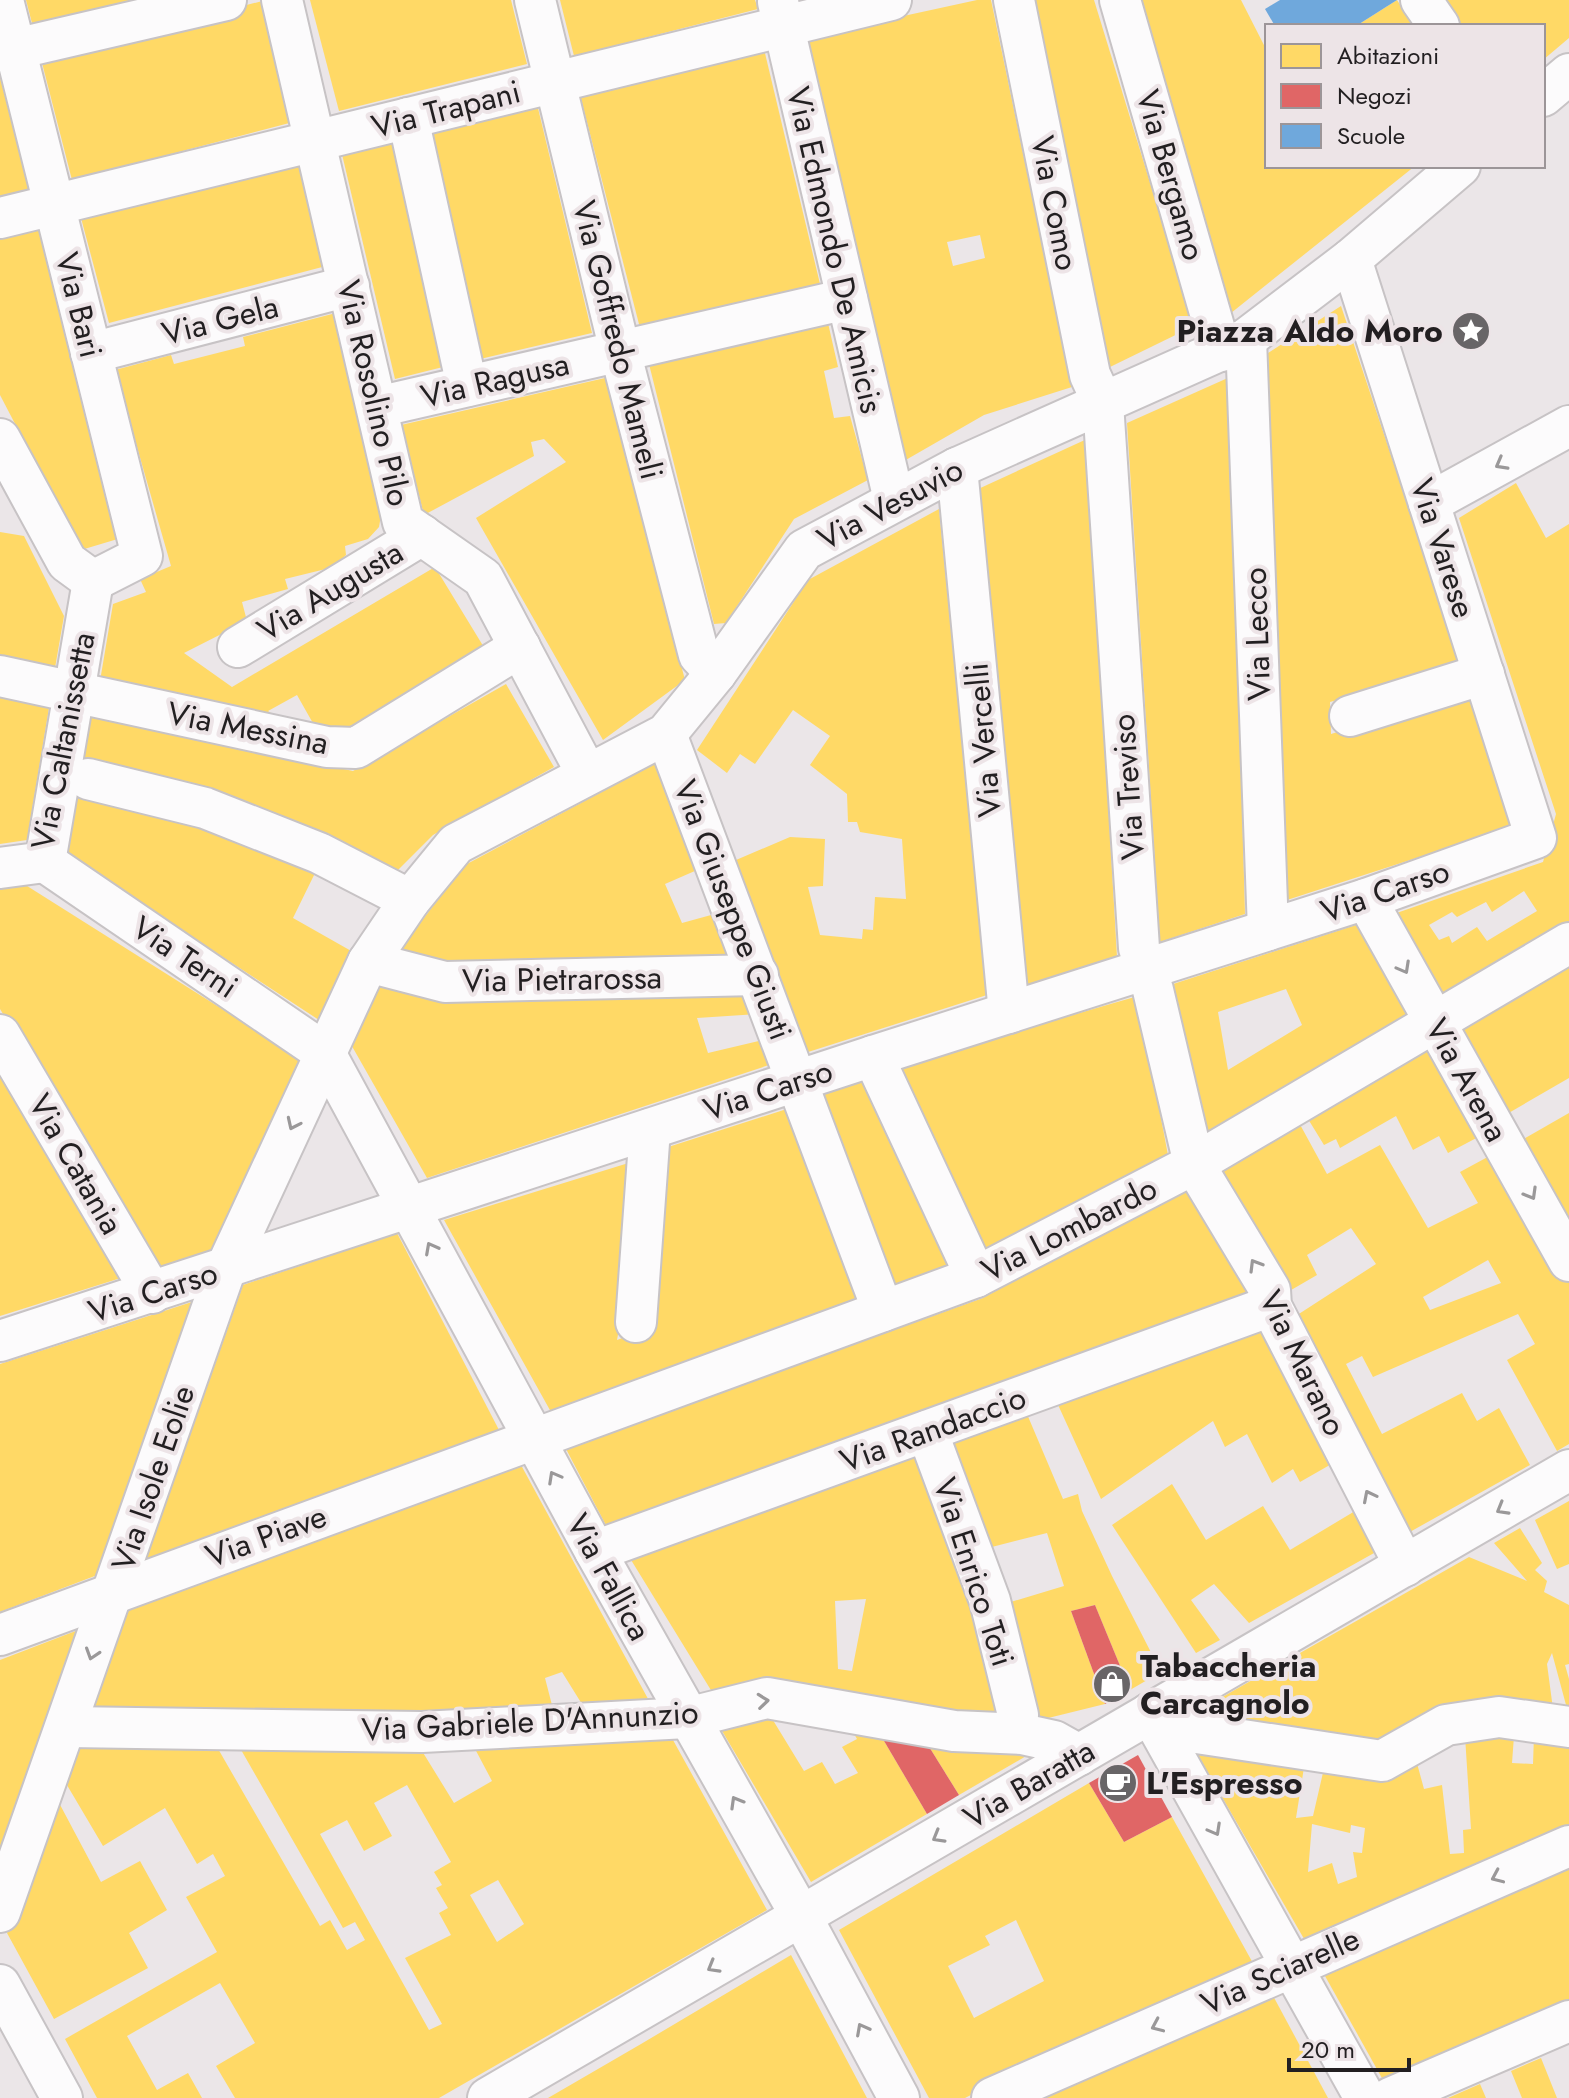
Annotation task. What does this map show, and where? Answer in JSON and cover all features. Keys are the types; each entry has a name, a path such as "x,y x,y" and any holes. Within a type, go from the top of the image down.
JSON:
{"street":[{"name":"Via Bari","path":"3,0 142,556 93,581"},
{"path":"15,49 226,0"},
{"name":"Via Rosolino Pilo","path":"282,0 403,522 483,578 587,774"},
{"name":"Via Goffredo Mameli","path":"535,0 620,351 699,655 716,673"},
{"name":"Via Trapani","path":"0,218 555,82 780,13 891,0"},
{"name":"Via Como","path":"1014,0 1090,375 1103,403"},
{"name":"Via Bergamo","path":"1120,0 1234,345"},
{"path":"1421,0 1438,24"},
{"name":"Via Edmondo De Amicis","path":"780,13 894,500"},
{"path":"1545,94 1569,74"},
{"path":"408,118 467,386"},
{"name":"Via Vesuvio","path":"325,1053 368,962 410,900 456,844 666,734 716,673 804,550 957,468 1234,345 1351,259 1458,168"},
{"name":"Via Varese","path":"1351,259 1536,838"},
{"name":"Via Gela","path":"91,353 349,286"},
{"name":"Via Ragusa","path":"377,407 847,299"},
{"name":"Via Lecco","path":"1234,345 1268,930"},
{"name":"Via Treviso","path":"1103,403 1139,948 1194,1164"},
{"path":"1429,503 1569,426"},
{"path":"0,439 67,562 93,581"},
{"name":"Via Vercelli","path":"957,468 1009,1013"},
{"name":"Via Augusta","path":"238,647 422,535"},
{"name":"Via Caltanissetta","path":"0,868 45,862 93,581"},
{"name":"Via Messina","path":"0,676 327,747 356,748 520,647"},
{"path":"1350,716 1484,674"},
{"name":"Via Giuseppe Giusti","path":"666,734 883,1311"},
{"path":"88,779 205,808 319,853 410,900"},
{"name":"Via Carso","path":"0,1341 798,1080 1366,899 1536,838"},
{"name":"Via Terni","path":"45,862 325,1053"},
{"name":"Via Arena","path":"1366,899 1569,1261"},
{"name":"Via Lombardo","path":"533,1438 976,1277 1194,1164 1569,943"},
{"name":"Via Pietrarossa","path":"368,962 445,982 758,975"},
{"name":"Via Catania","path":"0,1035 152,1293"},
{"name":"Via Fallica","path":"325,1053 595,1551 801,1916 899,2098"},
{"name":"Via Isole Eolie","path":"0,1912 68,1727 226,1268 325,1053"},
{"path":"873,1056 976,1277"},
{"path":"636,1322 650,1129"},
{"name":"Via Marano","path":"1194,1164 1270,1290 1271,1306 1405,1566"},
{"name":"Via Randaccio","path":"595,1551 1271,1306"},
{"name":"Via Enrico Toti","path":"927,1431 990,1601 1018,1715"},
{"name":"Via Piave","path":"0,1635 533,1438"},
{"name":"Via Baratta","path":"488,2098 1569,1470"},
{"name":"Via Gabriele D'Annunzio","path":"68,1727 422,1732 687,1718 767,1698 954,1731 1022,1734 1054,1741 1079,1755"},
{"path":"1150,1713 1365,2098"},
{"path":"1190,1732 1382,1761 1446,1725 1499,1717 1569,1727"},
{"name":"Via Sciarelle","path":"992,2098 1569,1846"},
{"path":"0,1985 62,2098"},
{"path":"1390,2098 1569,2021"}],"building: Abitazioni":[{"path":"26,0 135,0 135,1 33,27"},
{"path":"266,0 297,121 72,180 41,59"},
{"path":"310,0 511,0 527,64 339,111"},
{"path":"560,0 755,0 758,9 574,56"},
{"path":"977,0 991,0 1072,387 984,415 904,461 807,37","holes":["980,235 985,258 953,266 947,242"]},
{"path":"1033,0 1094,0 1194,326 1110,367"},
{"path":"1139,0 1241,0 1265,47 1265,168 1412,168 1231,313"},
{"path":"1397,0 1413,24 1359,24"},
{"path":"1444,0 1569,0 1569,38 1545,58 1545,24 1461,24"},
{"path":"764,49 820,284 640,328 580,95"},
{"path":"0,77 29,190 0,198"},
{"path":"537,104 592,333 480,359 425,130"},
{"path":"392,138 447,366 395,379 341,150"},
{"path":"298,161 326,266 109,323 81,218"},
{"path":"39,225 121,538 81,550 0,395 0,237"},
{"path":"1341,306 1461,664 1330,702 1331,734 1470,691 1515,826 1287,900 1268,353"},
{"path":"336,313 381,515 379,527 368,539 345,546 346,555 334,567 285,579 288,589 242,602 247,621 184,653 232,687 435,567 485,649 348,732 314,725 297,695 268,711 276,717 100,681 113,604 146,592 140,579 171,566 115,370 171,355 174,364 245,346 243,337"},
{"path":"828,323 838,367 824,371 834,418 850,416 868,480 794,519 726,623 714,624 649,364"},
{"path":"1230,377 1245,914 1160,942 1127,423"},
{"path":"605,378 685,680 603,740 476,518 566,462 544,439 531,442 534,456 424,515 401,425"},
{"path":"1087,439 1117,957 1026,987 976,490"},
{"path":"1516,483 1546,538 1569,524 1569,930 1439,1007 1388,916 1543,862 1556,814 1459,518","holes":["1524,891 1537,911 1487,941 1477,927 1452,943 1449,936 1439,940 1429,925 1452,912 1457,917 1486,902 1492,912"]},
{"path":"939,509 987,995 805,1053 729,863 790,837 825,839 823,886 808,887 820,935 862,939 863,929 873,930 875,897 906,899 902,839 860,832 857,822 848,822 847,794 810,765 830,736 793,710 755,764 740,754 727,773 697,750 808,580"},
{"path":"0,532 24,536 64,616 55,668 0,655"},
{"path":"506,684 554,767 433,835 395,873 82,764 90,715 353,771"},
{"path":"0,697 49,708 27,840 0,844"},
{"path":"663,759 704,867 665,884 682,923 722,912 742,964 468,969 392,959 465,865"},
{"path":"78,789 156,809 317,869 293,918 353,952 319,1020 68,856"},
{"path":"16,879 303,1060 214,1252 158,1267 0,1009 0,882"},
{"path":"1359,924 1416,1018 1206,1140 1167,986","holes":["1286,989 1302,1025 1228,1070 1218,1012"]},
{"path":"1569,958 1569,1078 1500,1118 1447,1027"},
{"path":"378,977 749,987 758,1014 697,1018 708,1053 767,1039 775,1063 427,1178 349,1041"},
{"path":"1138,996 1170,1166 981,1253 890,1068"},
{"path":"1430,1038 1484,1134 1448,1153 1439,1136 1413,1150 1396,1116 1340,1148 1336,1139 1324,1145 1305,1114"},
{"path":"0,1071 124,1277 0,1316"},
{"path":"863,1077 951,1264 890,1287 815,1096"},
{"path":"793,1107 864,1295 697,1361 551,1412 444,1220 635,1161 624,1301 617,1340 649,1328 662,1149"},
{"path":"1569,1113 1569,1239 1515,1144"},
{"path":"1297,1119 1327,1174 1380,1145 1428,1228 1478,1203 1460,1172 1495,1153 1569,1283 1569,1444 1557,1451 1507,1360 1535,1344 1518,1314 1373,1377 1362,1356 1346,1364 1382,1434 1462,1393 1477,1421 1499,1408 1530,1465 1399,1538 1288,1321 1376,1264 1351,1228 1307,1255 1317,1275 1286,1293 1213,1170","holes":["1488,1260 1501,1283 1430,1310 1423,1297"]},
{"path":"1187,1184 1253,1293 610,1533 565,1447 983,1298"},
{"path":"397,1233 499,1430 146,1559 243,1285"},
{"path":"198,1300 100,1574 0,1612 0,1364"},
{"path":"1259,1324 1335,1462 1300,1482 1293,1469 1272,1483 1247,1434 1225,1447 1213,1421 1101,1499 1054,1396"},
{"path":"1024,1407 1063,1499 1078,1494 1082,1511 1112,1576 1161,1672 1130,1690 1095,1605 1071,1611 1105,1704 1032,1722 1004,1604 1064,1586 1047,1533 984,1549 939,1437"},
{"path":"921,1445 1006,1719 766,1678 717,1700 628,1555","holes":["866,1599 852,1671 838,1669 835,1601"]},
{"path":"521,1465 653,1708 585,1709 562,1672 545,1678 553,1709 89,1717 126,1610"},
{"path":"1172,1484 1206,1540 1263,1506 1290,1550 1360,1508 1383,1548 1249,1623 1214,1584 1191,1600 1220,1640 1196,1653 1112,1525"},
{"path":"1569,1501 1569,1564 1557,1569 1535,1520"},
{"path":"1520,1528 1542,1563 1535,1570 1547,1581 1544,1592 1569,1605 1569,1664 1565,1665 1569,1679 1569,1716 1552,1653 1547,1664 1553,1709 1377,1746 1189,1716 1469,1557 1527,1581 1494,1543"},
{"path":"86,1627 0,1870 0,1660"},
{"path":"768,1712 804,1771 822,1762 835,1784 858,1773 842,1747 857,1739 848,1723 877,1729 927,1814 811,1882 718,1724"},
{"path":"668,1731 767,1910 439,2098 235,2098 216,2066 255,2043 220,1983 127,2036 157,2090 188,2073 202,2098 97,2098 65,2039 217,1952 186,1897 225,1876 213,1854 197,1864 165,1808 103,1846 64,1780 79,1740 213,1740 320,1926 330,1920 347,1950 365,1940 355,1922 343,1928 236,1741 422,1751 454,1803 492,1781 474,1747","holes":["407,1785 451,1862 434,1872 442,1885 436,1888 448,1908 439,1913 451,1935 405,1958 442,2024 429,2030 320,1834 347,1820 364,1851 392,1836 374,1803","498,1880 524,1924 497,1942 470,1895"]},
{"path":"1534,1735 1569,1741 1569,1828 1307,1944 1189,1740 1305,1761 1296,1818 1313,1816 1325,1764 1415,1756 1424,1789 1442,1785 1450,1854 1464,1853 1463,1830 1471,1829 1465,1736 1514,1736 1512,1763 1533,1764","holes":["1312,1824 1350,1833 1351,1825 1365,1828 1362,1853 1353,1852 1357,1877 1338,1884 1332,1863 1308,1872"]},
{"path":"923,1737 1033,1752 959,1795"},
{"path":"1089,1783 1124,1842 1172,1817 1254,1965 1072,2043 965,2098 929,2098 839,1930","holes":["1016,1920 1044,1981 974,2018 948,1966 990,1945 985,1936"]},
{"path":"57,1799 101,1882 140,1861 167,1910 129,1933 148,1968 54,2019 7,1933"},
{"path":"1569,1860 1569,1999 1383,2080 1320,1967"},
{"path":"791,1955 867,2098 548,2098 641,2044"},
{"path":"1271,1992 1328,2098 1023,2098"},
{"path":"1541,2058 1557,2098 1522,2098 1511,2071"},
{"path":"1480,2084 1486,2098 1448,2098"}],"building: Negozi":[{"path":"1095,1605 1130,1690 1105,1704 1071,1611"},
{"path":"877,1729 923,1737 959,1795 927,1814"},
{"path":"1138,1755 1172,1817 1124,1842 1089,1783"}],"building: Scuole":[{"path":"1280,0 1397,0 1359,24 1274,24 1265,9"}],"place":[{"name":"Piazza Aldo Moro","path":"1471,331"},
{"name":"Tabaccheria Carcagnolo","path":"1112,1684"},
{"name":"L'Espresso","path":"1118,1783"}]}
